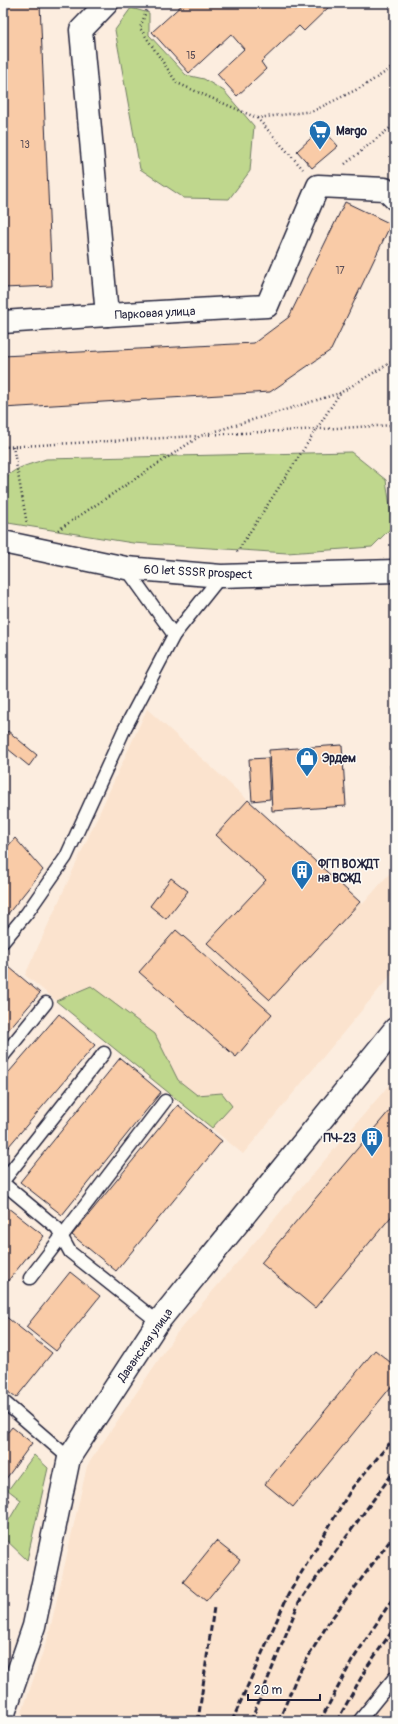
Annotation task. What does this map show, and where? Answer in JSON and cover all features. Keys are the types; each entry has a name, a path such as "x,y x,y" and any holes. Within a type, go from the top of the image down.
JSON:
{"street":[{"name":"Парковая улица","path":"107,3 81,30 107,315 267,306 318,186"},
{"path":"318,186 385,189 395,199"},
{"path":"3,322 107,315"},
{"name":"60 let SSSR prospect","path":"3,542 126,568 222,576 395,571"},
{"name":"Даванская улица","path":"3,1716 34,1626 69,1458 158,1322 395,1029"}],"lane":[{"path":"126,568 174,635"},
{"path":"3,942 27,913 66,857 124,730 174,635 222,576"},
{"path":"3,1056 46,1003"},
{"path":"104,1054 3,1182 57,1228 70,1252 158,1322"},
{"path":"30,1278 165,1101"},
{"path":"5,1408 69,1458"},
{"path":"360,1720 395,1677"}],"path":[{"path":"149,3 140,28 177,83 257,118 318,186 395,124"},
{"path":"257,118 313,111 362,87 395,66"},
{"path":"13,446 32,547 200,436 340,393 395,360"},
{"path":"222,576 340,393"},
{"path":"3,447 395,425"}],"shaded area":[{"path":"147,709 363,904 395,867 395,970 243,1154 25,975"},
{"path":"395,1078 395,1721 19,1721 49,1634 87,1466 176,1334"}],"green space":[{"path":"131,8 149,13 149,35 186,75 204,79 224,91 254,126 250,171 229,199 184,198 140,169 115,30"},
{"path":"351,452 386,480 393,526 372,547 287,553 133,543 8,523 5,511 4,489 5,483 11,473 19,468 46,459"},
{"path":"91,986 155,1034 178,1080 197,1095 222,1093 232,1106 212,1128 56,1001"},
{"path":"34,1455 48,1468 27,1560 3,1537 3,1530 21,1500 8,1490"}],"building":[{"path":"3,3 40,3 52,286 3,288"},
{"path":"184,3 333,3 304,31 299,26 261,62 266,69 237,96 217,74 244,49 231,34 189,73 152,32"},
{"path":"322,128 338,146 312,168 297,151"},
{"path":"345,202 391,224 331,350 270,392 3,408 3,356 254,343 289,317"},
{"path":"8,731 37,755 29,766 3,745 3,738"},
{"name":"Эрдем","path":"342,745 346,806 272,811 269,750"},
{"path":"268,758 270,799 252,801 249,759"},
{"path":"390,765 395,765 395,813 393,813"},
{"name":"ФГП ВО ЖДТ на ВСЖД","path":"248,800 360,902 270,1000 207,943 266,880 216,835"},
{"path":"15,838 43,870 3,920 3,852"},
{"path":"171,878 188,891 166,919 150,906"},
{"path":"176,930 272,1014 236,1057 139,972"},
{"path":"3,962 40,993 3,1036"},
{"path":"59,1014 95,1045 3,1153 3,1079"},
{"path":"120,1058 161,1092 62,1215 20,1182"},
{"name":"ПЧ-23","path":"395,1104 395,1212 315,1308 261,1263"},
{"path":"178,1105 222,1141 116,1271 72,1235"},
{"path":"3,1204 44,1236 3,1287"},
{"path":"70,1272 100,1296 56,1351 26,1327"},
{"path":"5,1316 52,1353 16,1398 3,1388 3,1318"},
{"path":"375,1350 395,1366 395,1382 293,1507 265,1484"},
{"path":"12,1427 32,1443 3,1483 3,1438"},
{"path":"3,1494 10,1500 3,1511"},
{"path":"216,1541 240,1560 206,1601 183,1582"}],"railway":[{"path":"232,1721 288,1595 352,1488 395,1437"},
{"path":"251,1721 299,1602 395,1470"},
{"path":"279,1721 297,1676 329,1622 395,1534"},
{"path":"320,1721 352,1661 395,1595"},
{"path":"198,1721 214,1607"},
{"path":"337,1721 367,1667 395,1627"}],"place":[{"name":"Margo","path":"320,150"},
{"name":"Эрдем","path":"307,778"},
{"name":"ФГП ВО ЖДТ на ВСЖД","path":"302,890"},
{"name":"ПЧ-23","path":"372,1158"}]}
